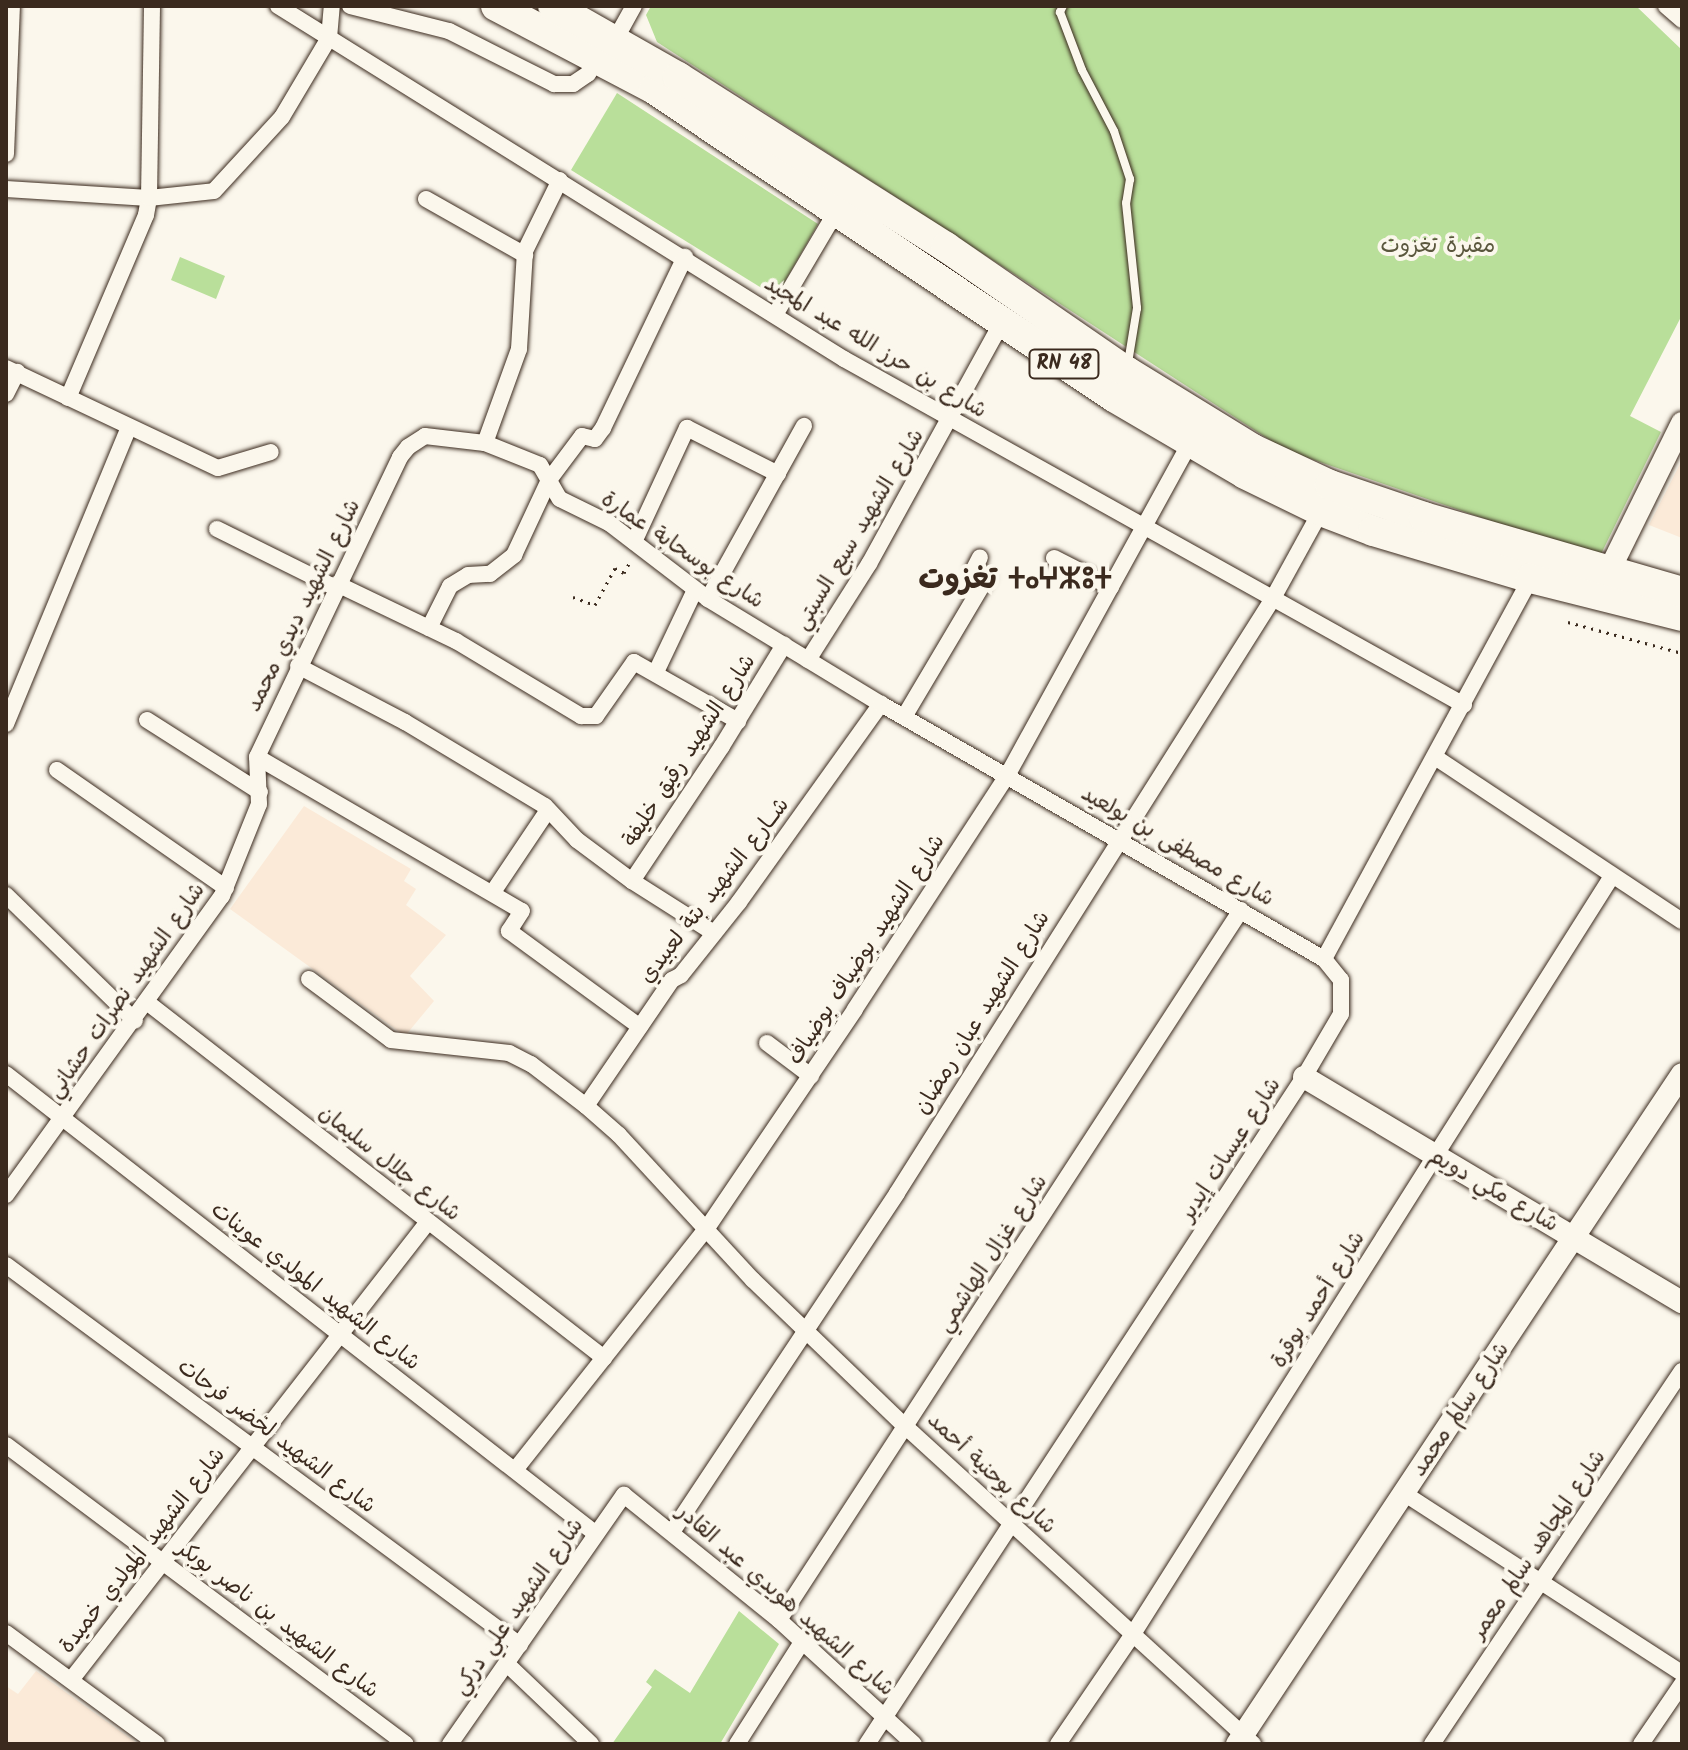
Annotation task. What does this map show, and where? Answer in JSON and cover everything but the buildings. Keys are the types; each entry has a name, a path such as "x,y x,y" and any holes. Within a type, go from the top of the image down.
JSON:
{"highway":[{"name":"RN 48","path":"496,6 607,48 1018,295 1126,371 1196,432 1253,449 1330,485 1536,566 1682,616"},
{"name":"RN 48","path":"553,6 607,48 837,210 1002,321 1196,432 1321,511 1373,531 1536,566 1609,571 1682,592"}],"street":[{"path":"6,154 12,6"},
{"path":"68,398 128,260 149,198 152,6"},
{"name":"شارع بن حرز الله عبد المجيد","path":"278,6 775,315 951,420 1464,705"},
{"path":"6,189 149,198 214,191 282,117 329,38 332,6"},
{"path":"350,6 449,31 554,84 573,84 588,74 634,6"},
{"path":"1666,6 1682,20"},
{"path":"485,443 517,361 525,255 560,180"},
{"path":"426,199 525,255"},
{"path":"775,315 837,210"},
{"path":"429,628 450,586 468,575 490,574 514,555 549,480 582,436 595,439 603,428 685,257"},
{"name":"شارع الشهيد سبع السبتي","path":"808,660 869,564 1018,295"},
{"path":"6,394 11,370 218,468 271,452"},
{"path":"1609,571 1682,423"},
{"path":"656,672 701,594 778,474 804,426"},
{"path":"6,724 129,427"},
{"path":"636,544 687,428 778,474"},
{"name":"شارع الشهيد بوضياف بوضياف","path":"515,1470 707,1228 811,1076 1008,774 1196,432"},
{"name":"شارع بوسحابة عمارة","path":"417,440 437,434 485,443 540,465 560,499 598,516 701,594 881,704 1008,774"},
{"name":"شارع الشهيد ديدي محمد","path":"260,796 255,773 257,757 400,457 417,440"},
{"name":"شارع الشهيد عبان رمضان","path":"672,1532 808,1332 1272,600 1321,511"},
{"path":"217,529 429,628 581,716 596,716 634,662 738,721"},
{"path":"904,717 987,577 974,569 980,557"},
{"path":"1054,558 1111,587"},
{"path":"1324,959 1464,705 1536,566"},
{"name":"شارع الشهيد رقيق خليفة","path":"632,881 738,721 784,645"},
{"path":"298,666 405,722 548,810 577,840 632,881 714,933"},
{"name":"شــارع الشهيد بتة لعبيدي","path":"586,1106 672,980 681,975 714,933 881,704"},
{"path":"147,720 260,796"},
{"path":"257,757 522,911 509,931 640,1027"},
{"path":"1435,757 1682,921"},
{"path":"57,770 226,888"},
{"name":"شارع مصطفى بن بولعيد","path":"1008,774 1324,959"},
{"name":"شارع الشهيد نصرات حشاني","path":"6,1195 148,1003 226,888 260,796"},
{"path":"493,892 548,810"},
{"name":"شارع أحمد بوقرة","path":"1058,1744 1133,1634 1612,876"},
{"path":"6,895 135,1021"},
{"name":"شارع غزال الهاشمي","path":"779,1620 1241,910"},
{"name":"شارع عيسات إيدير","path":"867,1744 1304,1077 1341,1014 1344,999 1341,980 1324,959"},
{"name":"شارع بوحنية أحمد","path":"309,979 391,1040 467,1045 509,1053 531,1064 586,1106 619,1135 753,1280 906,1427 1245,1741"},
{"name":"شارع جلال سليمان","path":"148,1003 604,1358"},
{"path":"767,1043 811,1076"},
{"name":"شارع الشهيد المولدي عوينات","path":"6,1074 596,1534"},
{"name":"شارع سالم محمد","path":"1245,1741 1682,1074"},
{"name":"شارع مكي دويم","path":"1304,1077 1435,1158 1682,1302"},
{"name":"شارع الشهيد المولدي خميدة","path":"71,1680 427,1223"},
{"name":"شارع الشهيد لخضر فرحات","path":"6,1265 520,1645"},
{"name":"شارع المجاهد سالم معمر","path":"1432,1744 1682,1371"},
{"name":"شارع الشهيد بن ناصر بوبكر","path":"6,1445 405,1744"},
{"path":"1405,1494 1682,1673"},
{"name":"شارع الشهيد هويدي عبد القادر","path":"624,1495 779,1620 914,1744"},
{"name":"شارع الشهيد علي دركي","path":"450,1744 624,1495"},
{"path":"6,1633 157,1744"},
{"path":"737,1744 802,1642"},
{"path":"507,1664 591,1744"},
{"path":"1641,1744 1682,1684"}],"lane":[{"path":"1063,6 1060,12 1082,70 1114,131 1130,179 1126,203 1137,308 1134,343 1126,371"}],"path":[{"path":"573,597 595,605 615,568 624,573 636,544"},
{"path":"1568,622 1682,653"}],"shaded area":[{"path":"1682,460 1682,538 1649,525"},
{"path":"304,806 411,869 404,881 416,889 406,905 446,935 410,976 434,1001 405,1036 230,909"},
{"path":"36,1671 138,1744 6,1744 6,1686 18,1694"}],"green space":[{"name":"مقبرة تغزوت","path":"651,6 1636,6 1682,50 1682,315 1630,416 1661,432 1601,554 1555,543 1285,450 657,42 646,15"},
{"path":"617,93 818,224 776,297 571,170"},
{"path":"180,257 225,276 216,299 171,280"},
{"path":"739,1611 779,1644 720,1744 612,1744 652,1687 646,1682 655,1669 690,1693"}],"district":[{"name":"تغزوت ⵜⴰⵖⵣⵓⵜ","path":"1015,580"}]}
